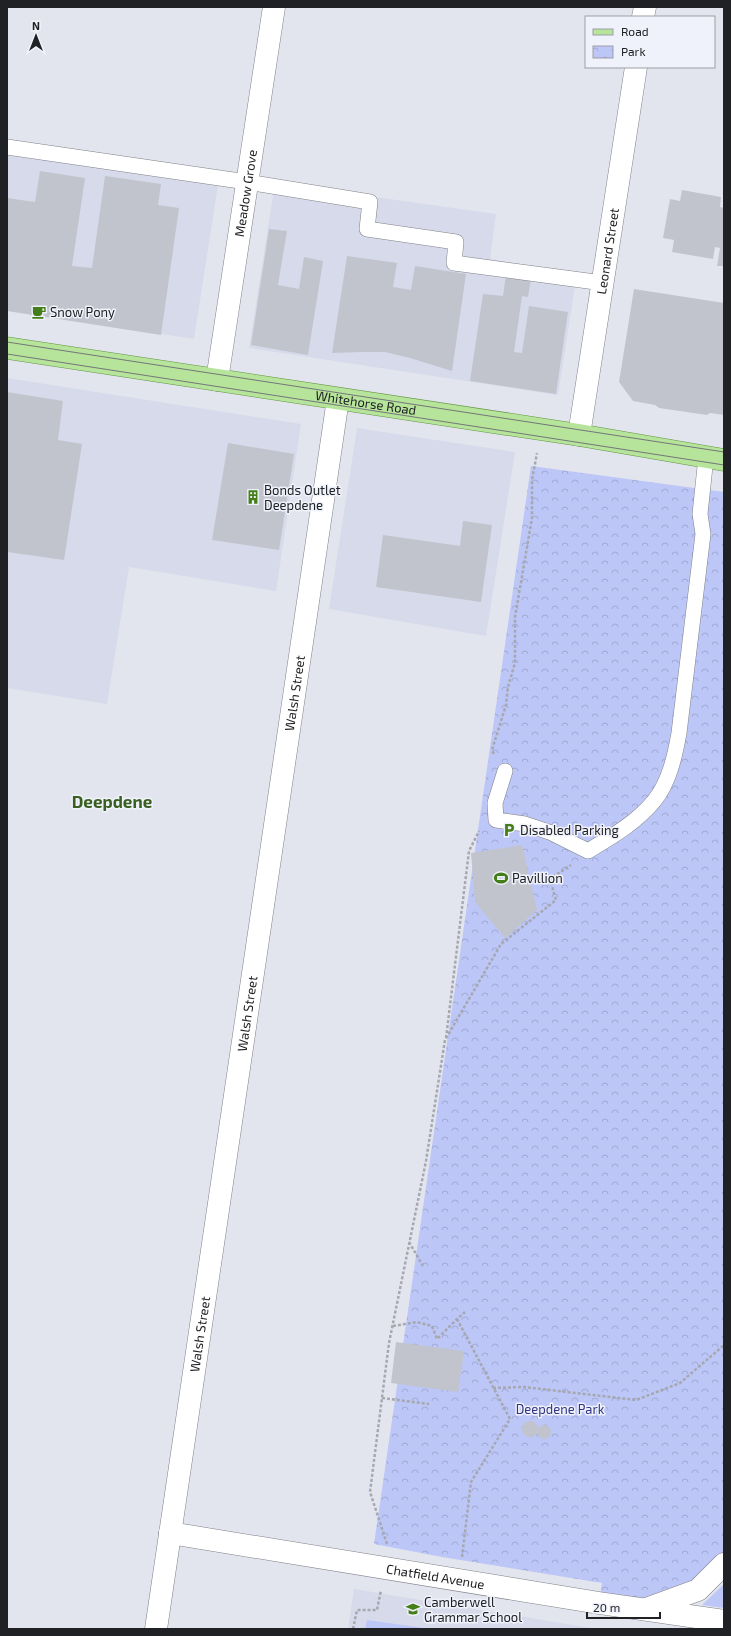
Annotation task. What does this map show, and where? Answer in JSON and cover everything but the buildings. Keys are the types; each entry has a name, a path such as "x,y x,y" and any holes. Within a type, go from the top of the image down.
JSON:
{"main road":[{"name":"Whitehorse Road","path":"7,348 579,435 715,458"}],"street":[{"name":"Meadow Grove","path":"217,380 274,7"},
{"name":"Leonard Street","path":"579,435 636,68"},
{"name":"Walsh Street","path":"156,1629 338,399"},
{"name":"Chatfield Avenue","path":"170,1533 387,1559 645,1610 724,1621"},
{"path":"645,1610 698,1590 724,1564"}],"lane":[{"path":"7,147 247,182 370,202 368,229 456,242 454,263 602,283"},
{"path":"505,771 495,802 496,820 525,824 552,833 588,851 622,830 654,801 663,786 675,758 703,534 700,514 715,458"}],"path":[{"path":"505,771 495,758 492,750 506,705 508,687 515,663 515,617 532,518 532,480 540,430"},
{"path":"353,1629 358,1610 378,1610 387,1559 370,1492 382,1398 393,1326 426,1160 445,1040 469,851 495,802"},
{"path":"445,1040 501,944 556,900 550,879 567,869 588,851"},
{"path":"409,1242 423,1266"},
{"path":"393,1326 417,1322 432,1326 437,1339 465,1312"},
{"path":"457,1319 510,1420 472,1482 462,1560"},
{"path":"493,1388 524,1387 636,1400 680,1382 724,1345"},
{"path":"382,1398 429,1404"}],"shaded area":[{"path":"7,155 218,185 194,339 7,310"},
{"path":"275,183 496,214 490,259 577,273 558,395 249,348"},
{"path":"7,378 301,424 276,591 129,567 107,704 7,688"},
{"path":"357,428 515,452 486,636 329,609"},
{"name":"Camberwell Grammar School","path":"354,1589 597,1629 348,1629"}],"green space":[{"name":"Deepdene Park","path":"531,466 724,492 724,1564 645,1610 599,1603 602,1583 442,1557 374,1544"},
{"path":"724,1584 724,1608 702,1605"},
{"path":"367,1620 431,1629 365,1629"}],"tram line":[{"path":"7,342 724,452"},
{"path":"7,354 724,465"}],"place":[{"name":"Snow Pony","path":"39,312"},
{"name":"Bonds Outlet Deepdene","path":"253,497"},
{"name":"Disabled Parking","path":"509,830"},
{"name":"Pavillion","path":"501,878"},
{"name":"Camberwell Grammar School","path":"413,1609"}],"district":[{"name":"Deepdene","path":"112,802"}]}
